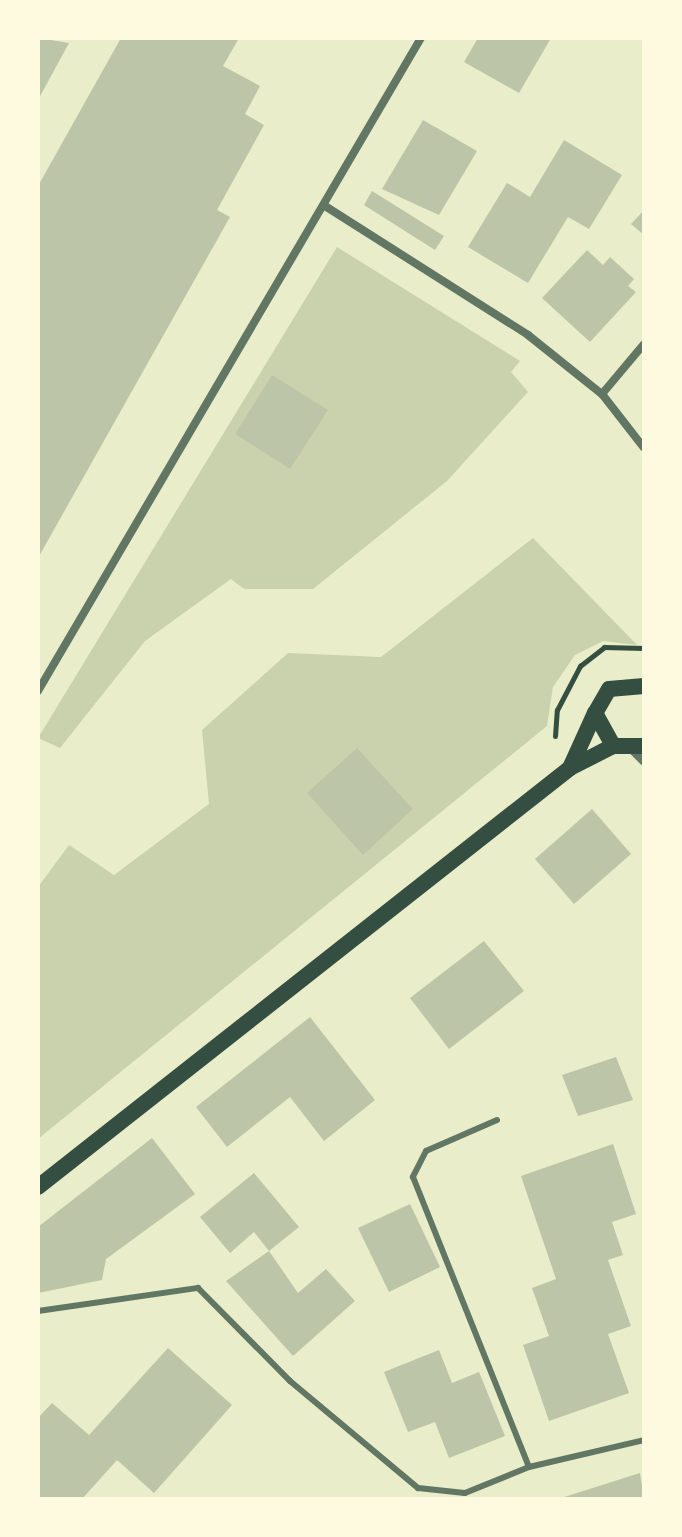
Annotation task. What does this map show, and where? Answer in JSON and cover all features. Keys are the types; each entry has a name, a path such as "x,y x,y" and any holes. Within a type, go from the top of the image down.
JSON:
{"main road":[{"path":"570,768 609,689 642,684"},
{"path":"595,713 613,746"},
{"path":"38,1187 570,768 613,746 637,748"}],"street":[{"path":"38,691 421,38"},
{"path":"325,206 528,335 602,394 644,448"},
{"path":"602,394 644,344"},
{"path":"637,748 644,762"}],"lane":[{"path":"497,1120 426,1151 413,1177 529,1467"},
{"path":"38,1311 198,1288 290,1381 418,1488 465,1493 529,1467 644,1440"}],"path":[{"path":"551,748 557,710 580,666 604,647 644,648"}],"green space":[{"path":"337,247 520,361 511,372 528,392 447,481 313,589 244,589 231,579 145,641 60,748 38,738"},
{"path":"533,538 637,645 603,641 575,655 553,687 547,726 38,1139 38,887 69,845 114,875 209,804 202,730 288,653 381,657"}],"building":[{"path":"38,38 69,43 38,100"},
{"path":"121,38 239,38 223,66 260,86 245,114 264,125 217,210 230,217 38,558 38,186"},
{"path":"478,38 551,38 519,93 464,62"},
{"path":"423,120 477,151 439,215 382,189"},
{"path":"564,140 622,175 589,229 568,217 528,283 468,247 507,183 530,197"},
{"path":"372,191 444,236 435,250 364,205"},
{"path":"644,210 644,235 631,224"},
{"path":"587,250 603,265 610,257 634,279 628,286 636,292 590,342 542,298"},
{"path":"272,375 328,410 290,469 235,434"},
{"path":"357,748 413,809 363,855 307,793"},
{"path":"592,809 631,854 574,904 535,859"},
{"path":"484,941 524,991 449,1049 410,998"},
{"path":"310,1017 375,1100 324,1141 290,1097 227,1147 196,1107"},
{"path":"616,1057 633,1100 578,1116 562,1075"},
{"path":"152,1138 195,1194 106,1259 102,1280 38,1293 38,1227"},
{"path":"613,1144 636,1214 612,1222 623,1255 608,1260 631,1326 608,1334 629,1393 549,1421 523,1345 549,1336 532,1288 556,1279 521,1176"},
{"path":"254,1173 299,1227 269,1251 254,1232 230,1253 200,1217"},
{"path":"410,1204 440,1267 389,1292 358,1228"},
{"path":"269,1251 298,1293 326,1269 355,1301 293,1356 226,1281"},
{"path":"168,1348 232,1405 154,1493 117,1460 82,1499 38,1499 38,1418 52,1403 89,1435"},
{"path":"439,1350 452,1383 479,1372 505,1436 449,1458 435,1422 408,1432 384,1372"},
{"path":"640,1473 644,1499 561,1499 561,1498"}]}
